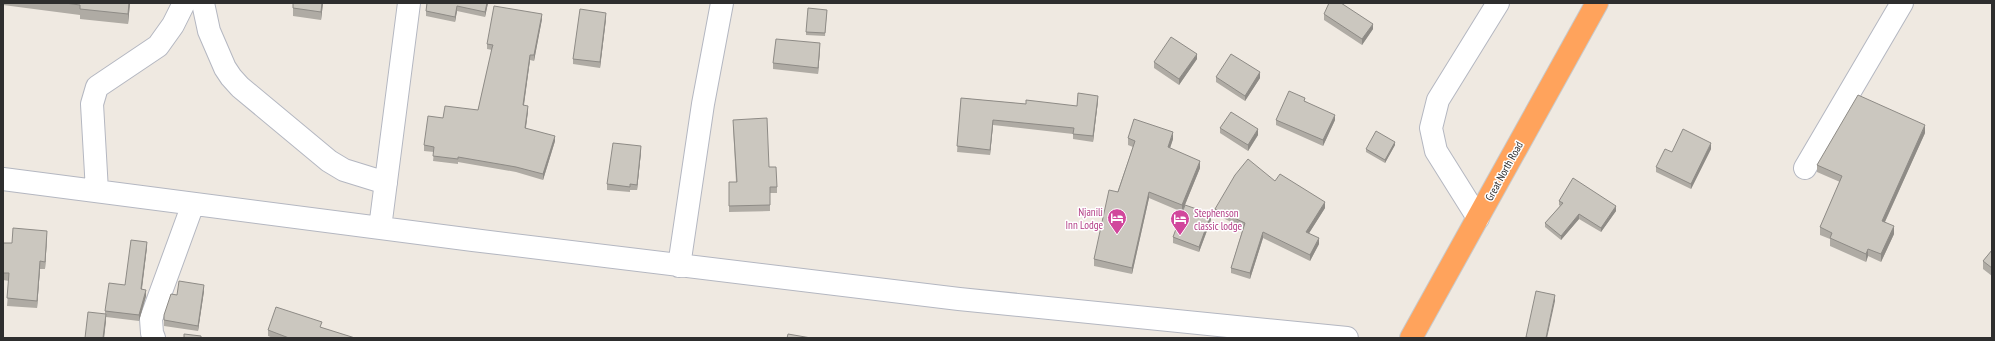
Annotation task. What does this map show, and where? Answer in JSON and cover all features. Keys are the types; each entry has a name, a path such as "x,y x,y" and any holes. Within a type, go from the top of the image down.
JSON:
{"highway":[{"name":"Great North Road","path":"1411,338 1597,3"}],"street":[{"path":"97,191 92,104 97,87 158,46 173,25 184,3"},
{"path":"203,3 209,31 225,68 240,87 329,161 344,170 386,183"},
{"path":"380,228 409,3"},
{"path":"679,266 703,104 722,3"},
{"path":"1478,218 1436,151 1431,128 1438,100 1498,3"},
{"path":"1805,168 1902,3"},
{"path":"3,179 679,266 795,278 959,299 1294,335 1347,338"},
{"path":"154,338 150,325 151,320 193,204"}],"building":[{"path":"65,3 129,3 128,14 80,9 80,5"},
{"path":"293,3 322,3 321,12 293,8"},
{"path":"427,3 487,3 485,12 457,6 455,17 426,11"},
{"path":"1329,3 1341,3 1373,24 1362,39 1324,14"},
{"path":"494,6 542,14 534,55 530,55 523,105 528,106 525,128 555,136 543,174 516,167 458,157 458,159 433,156 434,147 424,145 428,116 443,118 445,106 478,110 493,45 487,44"},
{"path":"808,8 827,10 825,33 806,32"},
{"path":"580,9 606,13 600,62 573,59"},
{"path":"1171,37 1197,54 1179,79 1154,62"},
{"path":"776,39 820,43 818,68 773,63"},
{"path":"1231,54 1260,72 1245,96 1216,77"},
{"path":"1289,91 1305,98 1304,101 1335,115 1323,140 1276,120"},
{"path":"1078,93 1098,96 1093,136 1073,134 1074,128 993,120 990,150 957,146 961,98 1026,104 1026,100 1077,106"},
{"path":"1858,95 1925,125 1882,221 1894,226 1881,254 1868,249 1866,254 1830,238 1832,233 1820,227 1842,176 1817,165"},
{"path":"1231,112 1258,129 1248,145 1220,128"},
{"path":"767,118 769,167 776,167 777,187 770,187 770,205 729,206 729,182 737,182 733,120"},
{"path":"1134,119 1173,132 1168,147 1200,161 1182,205 1149,192 1132,268 1094,259 1109,190 1118,192 1135,141 1128,138"},
{"path":"1683,129 1711,143 1691,184 1656,167 1665,149 1672,152"},
{"path":"1376,131 1395,142 1385,160 1366,149"},
{"path":"613,143 641,146 637,185 630,184 630,187 607,184"},
{"path":"1248,159 1275,181 1280,174 1325,202 1306,232 1319,238 1310,255 1263,232 1250,273 1231,268 1245,223 1215,209 1235,175"},
{"path":"1573,178 1616,206 1601,228 1579,214 1561,236 1545,223 1563,203 1559,201"},
{"path":"1185,205 1211,214 1199,247 1173,237"},
{"path":"13,228 47,231 45,262 40,261 37,301 7,298 9,273 3,273 3,243 12,243"},
{"path":"131,240 147,242 141,289 146,290 139,315 105,311 109,283 125,285"},
{"path":"1992,250 1992,268 1983,261"},
{"path":"179,281 204,285 198,326 164,320 164,315 171,294 177,295"},
{"path":"1536,291 1555,295 1546,338 1526,337"},
{"path":"276,307 322,322 320,327 355,338 289,338 268,330"},
{"path":"88,312 106,314 103,338 85,338"},
{"path":"184,334 201,336 201,338 184,338"},
{"path":"788,334 811,338 787,338"}],"place":[{"name":"Njanili Inn Lodge","path":"1117,235"},
{"name":"Stephenson classic lodge","path":"1180,236"}]}
